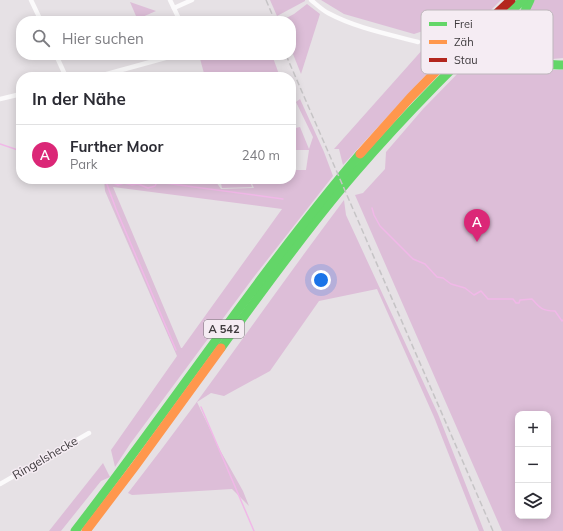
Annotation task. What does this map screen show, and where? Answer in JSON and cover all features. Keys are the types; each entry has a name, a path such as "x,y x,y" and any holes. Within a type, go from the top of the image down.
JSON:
{"highway":[{"path":"494,10 502,0"},
{"name":"A 542","path":"500,10 511,0"},
{"name":"A 542","path":"512,10 523,0"},
{"path":"523,10 530,0"},
{"path":"553,66 563,65"},
{"name":"A 542","path":"75,531 130,474 284,263 329,205 357,164 412,97 434,74"},
{"name":"A 542","path":"86,531 126,465 278,257 326,196 445,74"},
{"path":"439,80 450,74"}],"street":[{"path":"31,0 39,16"},
{"path":"170,0 178,16"},
{"path":"174,8 192,0"},
{"path":"311,0 326,12 342,20 418,42"},
{"path":"58,60 64,72"},
{"path":"114,72 158,60"},
{"path":"0,99 16,95"},
{"name":"Ringelshecke","path":"0,484 89,433"}],"shaded area":[{"path":"270,0 305,0 305,1 277,16"},
{"path":"321,0 501,0 491,10 421,10 421,32 414,34 344,14"},
{"path":"533,0 563,0 563,58 553,59 553,10 528,10"},
{"path":"130,2 156,11 145,16 136,16"},
{"path":"307,4 320,14 301,74 295,60 296,16 290,16"},
{"path":"421,51 421,74 427,74 343,165 339,149 334,149"},
{"path":"200,60 274,60 278,72 204,72"},
{"path":"553,70 563,70 563,531 502,531 355,195 363,193 385,169 386,152 423,109 457,74 553,74"},
{"path":"300,99 333,176 253,278 130,444 115,467 111,450 177,356 105,191 104,184 218,184 221,189 254,188 252,184 296,184 296,170 306,170 309,150 296,150 296,128 300,127 309,149 313,137 296,102","holes":["113,187 282,209 181,348"]},
{"path":"221,184 251,184 252,187 222,188"},
{"path":"344,200 346,215 438,414 484,531 479,531 434,417 377,289 319,301 270,371 224,396 211,393 197,402 220,450 243,491 249,506 232,489 132,495 128,493 183,420"},
{"path":"103,463 110,477 101,481 61,531 49,531"}],"waterway":[{"path":"0,144 16,149"},
{"path":"107,184 176,350"},
{"path":"116,184 121,184"},
{"path":"128,184 138,184"},
{"path":"138,184 148,188 155,186 156,184"},
{"path":"172,184 283,199"},
{"path":"372,208 380,226 413,259 425,264 437,277 443,278 451,284 465,288 474,295 481,291 488,299 513,299 516,303 519,303 520,300 532,299 542,308 555,311 562,321 563,320"},
{"path":"201,407 254,531"}],"railway":[{"path":"266,0 273,16"},
{"path":"288,60 293,72"},
{"path":"296,78 493,531"}],"traffic: fast":[{"path":"513,10 523,0"},
{"path":"526,10 530,0"},
{"path":"553,65 563,65"},
{"path":"221,348 293,250 338,193 382,142 448,74"},
{"path":"75,531 250,293 322,200 360,154"}],"traffic: slow":[{"path":"360,154 433,74"},
{"path":"86,531 221,348"}],"traffic: jam":[{"path":"500,10 511,0"}],"place":[{"name":"Further Moor","path":"477,242"}]}
